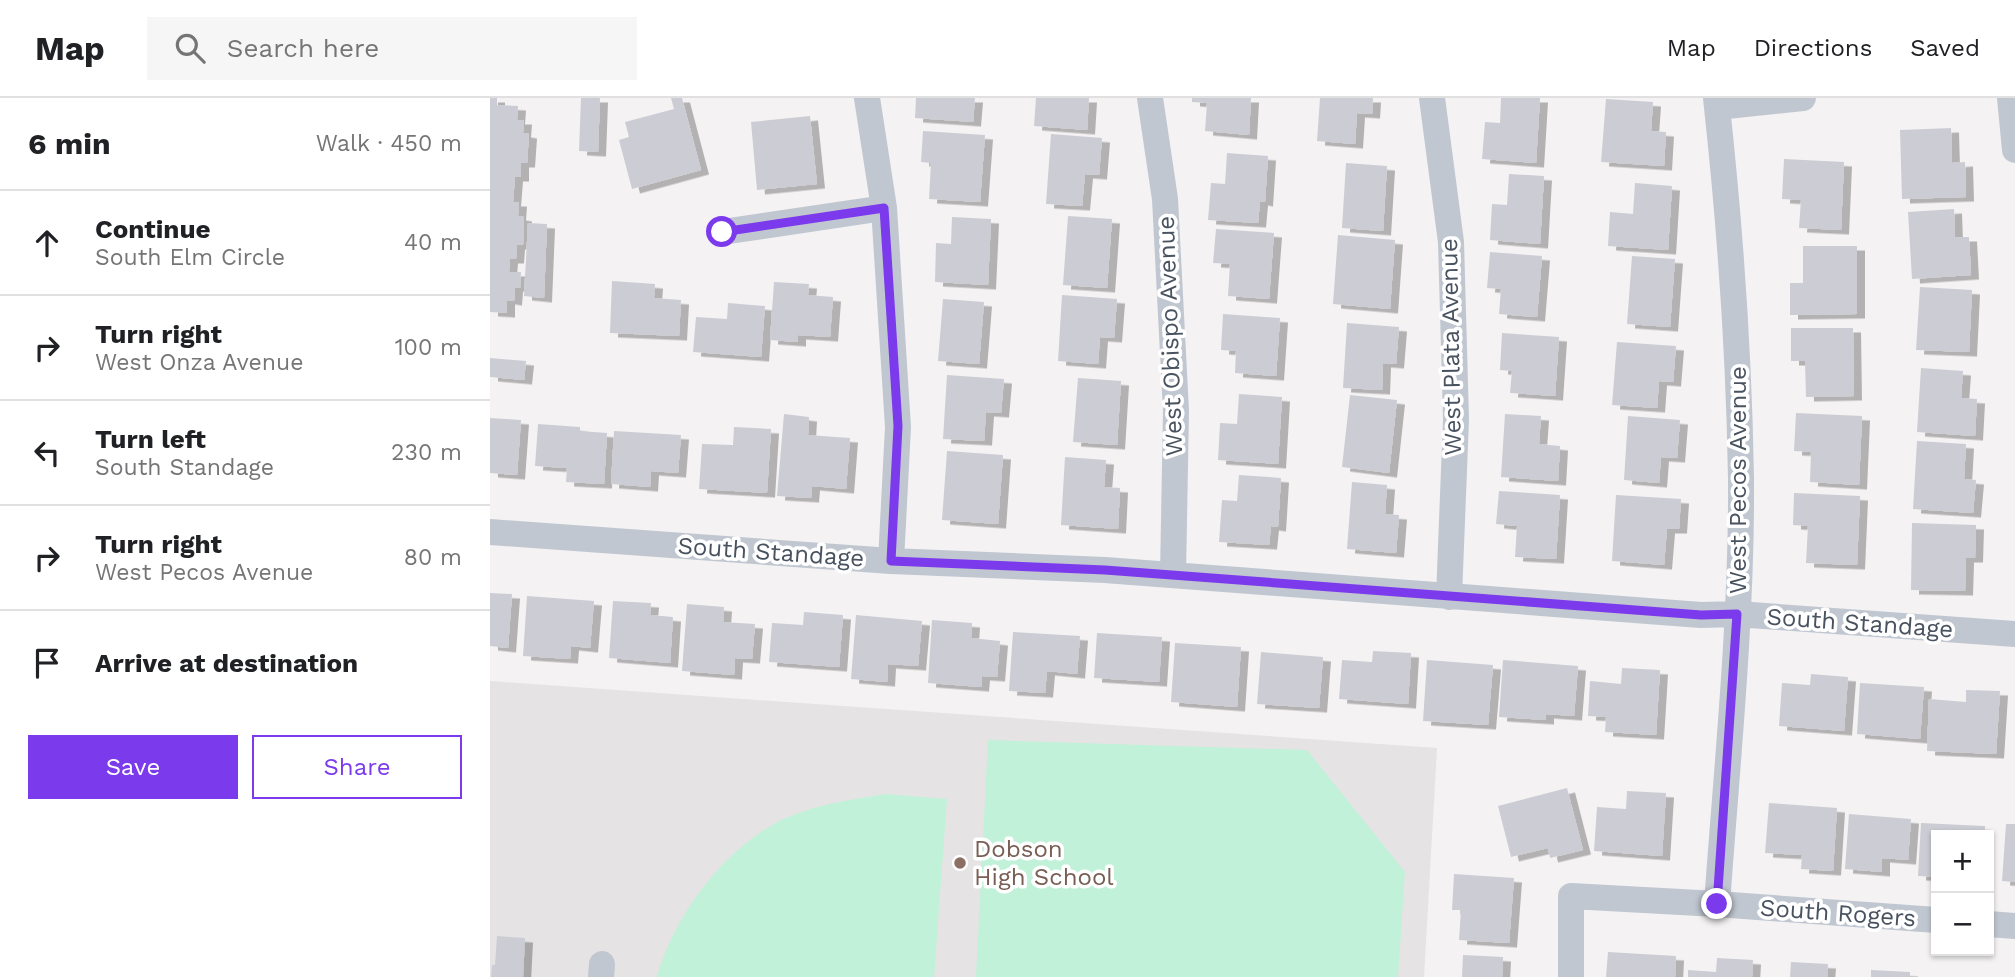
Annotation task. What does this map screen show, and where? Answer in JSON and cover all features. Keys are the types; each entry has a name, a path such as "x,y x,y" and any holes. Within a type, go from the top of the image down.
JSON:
{"street":[{"path":"867,98 884,208 898,426 891,561"},
{"name":"West Obispo Avenue","path":"1150,98 1165,199 1176,411 1174,575"},
{"name":"West Plata Avenue","path":"1432,98 1451,242 1456,419 1449,597"},
{"path":"1717,103 1803,98"},
{"path":"2010,98 2015,150"},
{"name":"West Pecos Avenue","path":"1717,103 1734,278 1741,481 1737,614 1717,904"},
{"path":"722,232 884,208"},
{"name":"South Standage","path":"490,532 891,561 1174,575 1701,615 1737,614 2015,634"},
{"name":"South Rogers","path":"1571,977 1572,896 1931,920"},
{"path":"1994,924 2015,926"}],"shaded area":[{"name":"Dobson High School","path":"490,681 1437,748 1424,977 490,977"}],"green space":[{"path":"988,740 1307,750 1405,872 1398,977 976,977"},
{"path":"885,794 947,799 934,977 657,977 665,954 689,907 705,884 743,845 764,830 798,813"}],"building":[{"path":"490,98 497,98 497,105 518,106 517,120 524,120 523,133 529,134 527,163 521,163 521,177 515,177 513,202 519,202 518,216 524,217 523,245 517,245 516,259 510,259 509,272 521,272 520,288 515,287 514,301 507,300 507,313 490,312"},
{"path":"581,98 600,98 598,152 579,151"},
{"path":"671,98 682,98 701,170 632,189 619,140 629,137 625,122 674,109"},
{"path":"916,98 975,98 973,122 915,118"},
{"path":"1036,98 1089,98 1087,130 1034,126"},
{"path":"1192,98 1251,98 1249,135 1205,131 1207,103 1192,102"},
{"path":"1320,98 1373,98 1372,114 1357,113 1355,144 1317,141"},
{"path":"1501,98 1540,98 1536,163 1482,159 1485,122 1500,123"},
{"path":"1606,99 1653,102 1651,131 1666,132 1664,166 1601,162"},
{"path":"810,116 817,184 757,190 751,122"},
{"path":"1951,128 1952,163 1965,162 1966,197 1902,199 1900,130"},
{"path":"923,131 985,135 980,202 929,199 931,163 921,162"},
{"path":"1051,134 1102,138 1099,175 1085,174 1082,206 1046,204"},
{"path":"1227,153 1268,156 1265,202 1260,201 1258,223 1208,220 1211,183 1225,184"},
{"path":"1784,159 1844,162 1841,230 1799,228 1801,200 1782,199"},
{"path":"1346,163 1387,166 1383,231 1342,228"},
{"path":"1509,174 1544,176 1540,244 1490,240 1492,204 1507,205"},
{"path":"1635,183 1672,186 1668,250 1608,246 1610,212 1633,214"},
{"path":"1954,209 1955,237 1969,237 1971,275 1912,279 1908,212"},
{"path":"1068,216 1112,219 1107,288 1063,285"},
{"path":"952,217 991,219 988,285 935,282 936,243 951,244"},
{"path":"528,223 547,224 544,298 524,296"},
{"path":"1216,229 1274,233 1269,299 1228,296 1230,264 1213,263"},
{"path":"1338,235 1395,240 1390,309 1333,304"},
{"path":"1803,246 1857,246 1857,314 1790,315 1790,283 1803,283"},
{"path":"1490,252 1542,256 1537,317 1499,314 1501,289 1487,288"},
{"path":"1632,256 1675,259 1670,327 1627,324"},
{"path":"612,281 655,284 654,298 681,300 679,336 610,333"},
{"path":"774,282 809,284 808,295 833,297 830,337 798,335 798,342 770,340"},
{"path":"1920,287 1972,290 1969,352 1916,350"},
{"path":"1062,295 1117,299 1114,338 1100,337 1098,364 1058,361"},
{"path":"943,299 984,302 979,364 938,361"},
{"path":"728,303 765,306 761,357 693,352 696,317 727,319"},
{"path":"1223,314 1280,318 1276,376 1235,373 1236,351 1221,350"},
{"path":"1347,323 1399,327 1396,364 1383,363 1382,390 1343,388"},
{"path":"1791,328 1853,328 1854,396 1806,397 1805,361 1791,361"},
{"path":"1502,333 1559,337 1555,396 1510,393 1512,371 1500,370"},
{"path":"1617,342 1676,346 1673,382 1659,381 1657,408 1612,405"},
{"path":"490,358 526,361 524,380 490,377"},
{"path":"1921,368 1963,371 1961,398 1977,399 1975,436 1917,432"},
{"path":"947,375 1004,379 1001,413 986,412 984,441 943,439"},
{"path":"1078,378 1121,381 1117,445 1073,442"},
{"path":"1239,394 1282,397 1278,464 1218,460 1220,423 1237,424"},
{"path":"1350,395 1397,400 1389,473 1342,467"},
{"path":"1796,413 1862,416 1859,485 1810,482 1811,452 1794,451"},
{"path":"784,414 809,417 808,435 850,438 846,489 812,486 811,498 777,496"},
{"path":"1505,414 1541,416 1539,444 1560,446 1558,481 1501,477"},
{"path":"1628,416 1680,420 1677,458 1661,457 1659,483 1624,480"},
{"path":"490,418 521,420 517,475 490,473"},
{"path":"538,424 580,427 580,431 607,433 604,484 566,482 567,468 535,466"},
{"path":"734,427 771,429 767,493 699,489 702,444 733,445"},
{"path":"614,431 681,435 678,473 651,471 650,487 611,484"},
{"path":"1917,441 1966,444 1964,479 1976,480 1973,513 1913,509"},
{"path":"947,451 1003,455 998,524 942,520"},
{"path":"1065,457 1106,460 1104,487 1120,488 1118,529 1061,525"},
{"path":"1239,475 1281,478 1278,527 1271,526 1269,545 1219,542 1222,500 1237,501"},
{"path":"1352,482 1387,485 1385,514 1399,515 1396,553 1347,549"},
{"path":"1499,491 1560,495 1556,559 1515,557 1517,526 1496,524"},
{"path":"1794,493 1860,496 1857,565 1806,563 1808,526 1793,525"},
{"path":"1616,495 1681,499 1679,529 1667,529 1664,565 1612,561"},
{"path":"1912,523 1976,525 1975,558 1966,558 1965,591 1911,590"},
{"path":"490,593 512,594 508,648 490,646"},
{"path":"527,596 594,601 590,648 571,646 570,659 523,656"},
{"path":"613,601 651,603 650,615 673,617 670,663 609,658"},
{"path":"687,604 724,607 723,622 755,624 752,659 735,658 734,675 682,671"},
{"path":"804,612 843,615 839,667 769,662 772,623 803,625"},
{"path":"856,615 922,621 918,666 888,664 887,682 851,679"},
{"path":"932,620 972,623 971,638 1000,641 997,677 982,676 981,687 928,683"},
{"path":"1013,632 1080,636 1077,674 1047,671 1045,693 1009,691"},
{"path":"1097,633 1162,637 1159,682 1094,678"},
{"path":"1175,643 1241,647 1237,707 1171,702"},
{"path":"1373,651 1411,653 1408,704 1339,699 1342,660 1372,662"},
{"path":"1261,652 1323,657 1319,708 1257,704"},
{"path":"1427,660 1493,665 1488,725 1423,721"},
{"path":"1503,660 1578,666 1574,716 1546,714 1546,720 1499,717"},
{"path":"1622,668 1660,670 1656,735 1605,732 1606,717 1588,716 1590,681 1621,684"},
{"path":"1811,674 1848,677 1844,731 1779,726 1782,683 1810,685"},
{"path":"1860,683 1924,687 1920,739 1857,734"},
{"path":"1966,690 2000,691 1996,754 1927,751 1929,699 1966,702"},
{"path":"1567,788 1583,850 1550,858 1548,848 1511,857 1498,806"},
{"path":"1627,791 1666,793 1662,856 1594,851 1597,807 1626,809"},
{"path":"1769,803 1837,808 1833,871 1801,869 1802,855 1765,853"},
{"path":"1849,814 1911,819 1908,860 1882,858 1882,872 1845,869"},
{"path":"1921,823 1985,826 1985,830 1931,830 1931,877 1918,876"},
{"path":"2006,824 2015,824 2015,882 2002,881"},
{"path":"1454,874 1514,878 1509,943 1459,940 1461,910 1452,910"},
{"path":"497,936 525,938 523,977 491,977 492,965 495,965"},
{"path":"1608,952 1676,956 1675,977 1606,977"},
{"path":"1463,955 1503,957 1502,977 1462,977"},
{"path":"1717,958 1753,960 1752,977 1688,977 1688,970 1716,972"},
{"path":"1791,962 1828,964 1827,977 1790,977"},
{"path":"1871,970 1910,972 1910,977 1871,977"}],"place":[{"name":"Dobson High School","path":"960,863"}],"route":[{"path":"722,232 884,208 898,426 891,561 1105,570 1701,615 1737,614 1717,904"}]}
